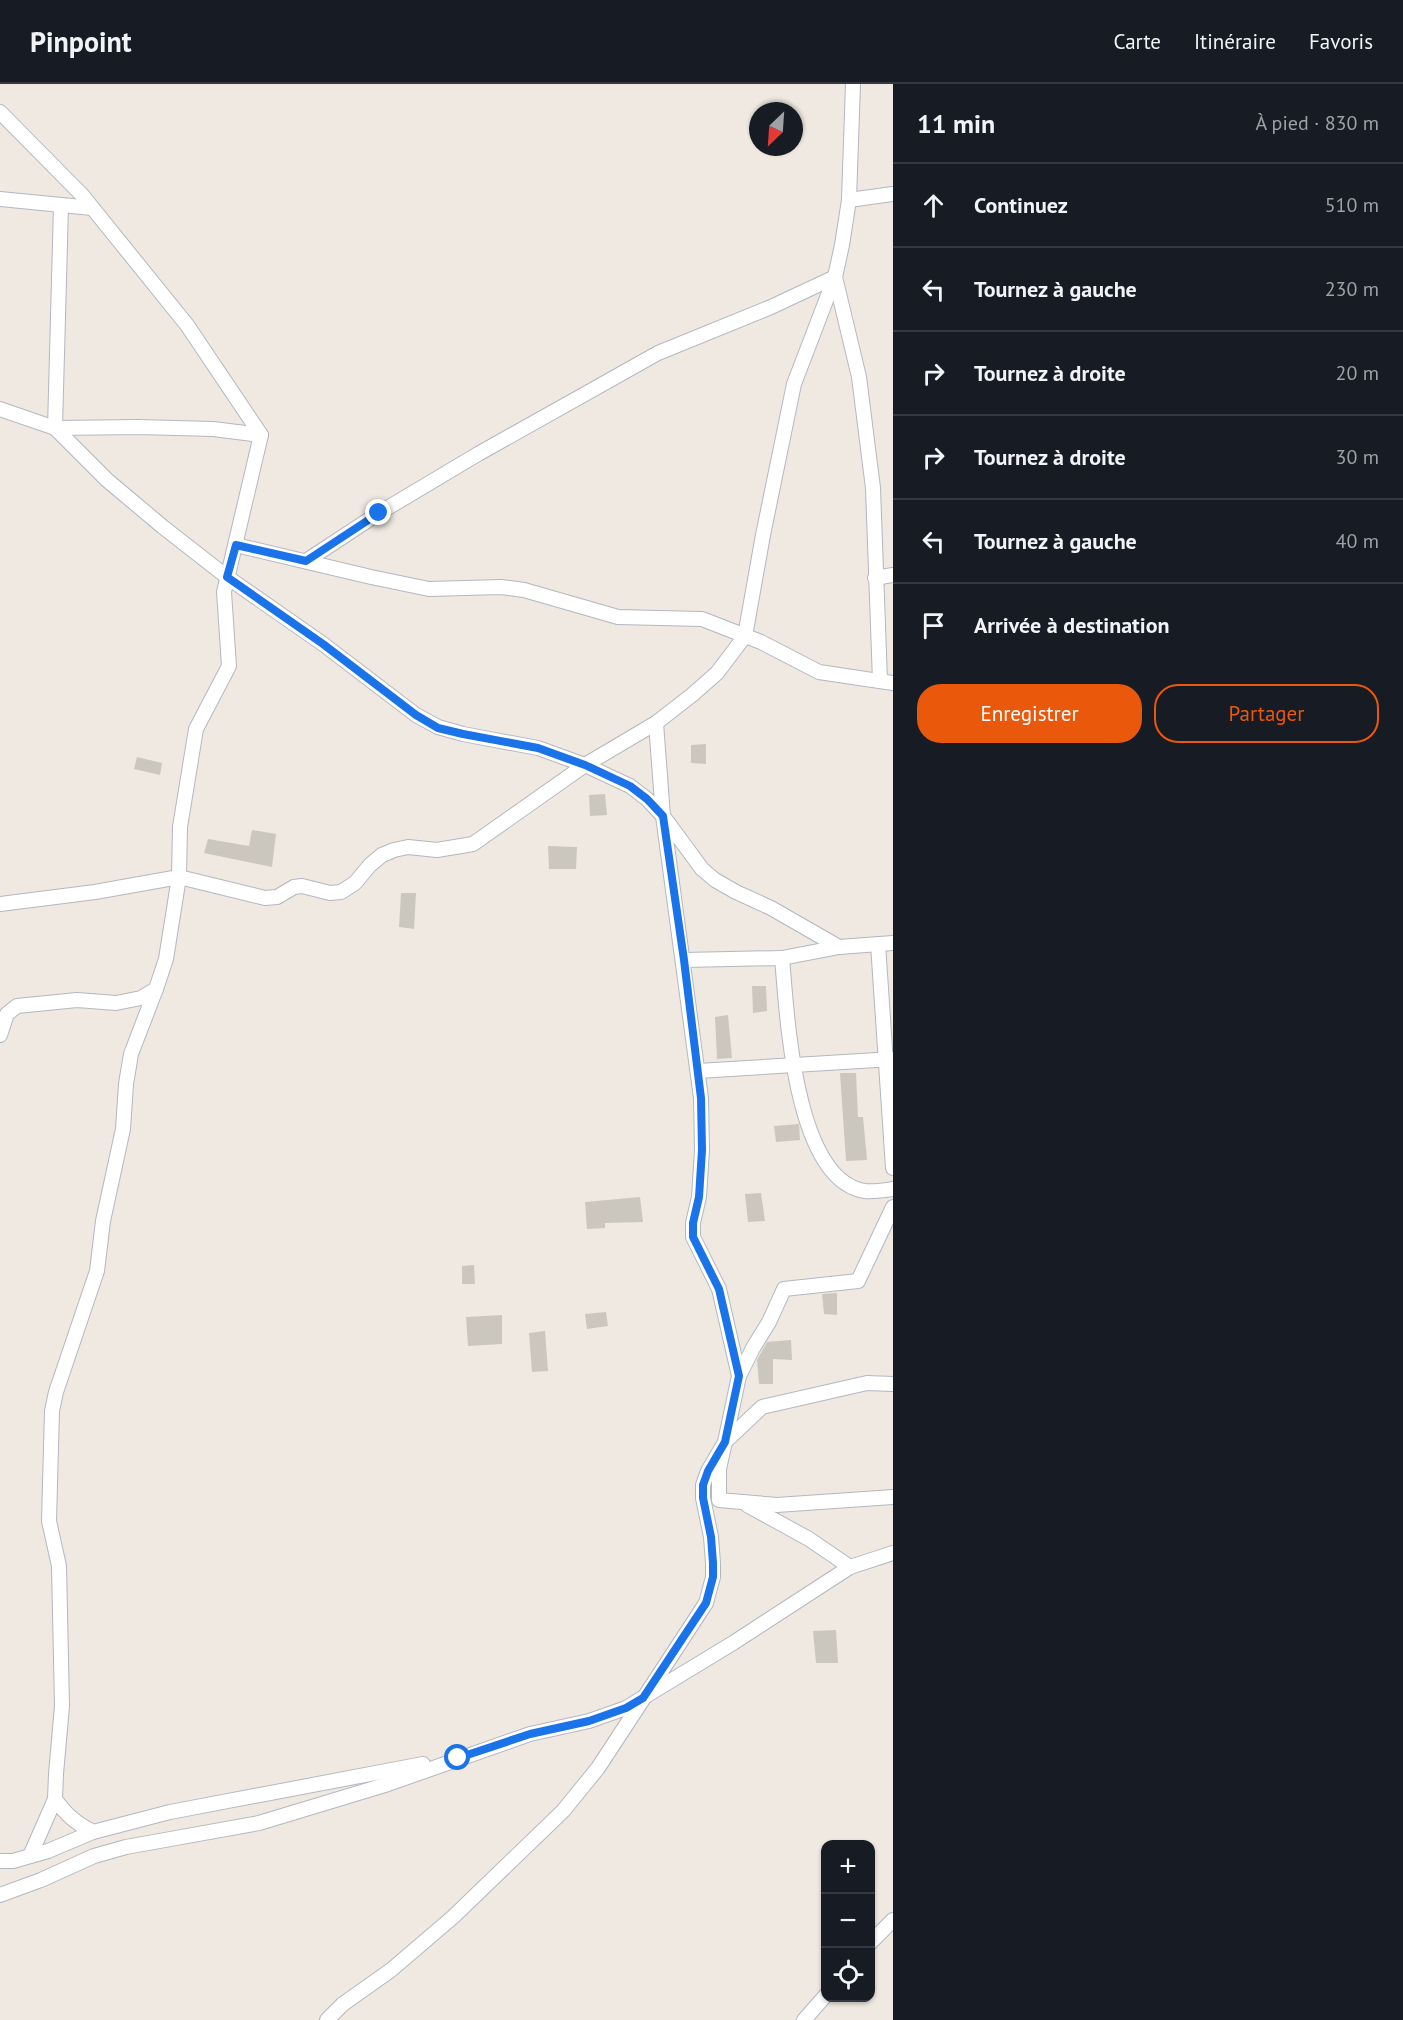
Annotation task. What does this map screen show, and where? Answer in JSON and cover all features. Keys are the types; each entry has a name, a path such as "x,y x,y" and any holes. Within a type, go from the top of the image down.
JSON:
{"street":[{"path":"0,904 95,892 179,877 265,898 277,897 294,887 302,886 330,893 341,892 355,883 382,855 394,850 408,848 437,850 473,844 585,765 656,723 717,673 745,636 794,384 835,277 849,200 853,84"},
{"path":"0,112 92,208 187,325 261,435 224,592 229,666 196,729 180,827 179,877 166,959 131,1054 126,1084 123,1130 103,1221 97,1271 56,1392 52,1411 49,1521 58,1566 62,1706 56,1799 30,1857"},
{"path":"849,200 893,194"},
{"path":"0,199 92,208"},
{"path":"61,206 56,428 107,480 227,577 323,644 416,715 438,728 538,748 585,765 630,786 647,799 663,816 702,869 715,880 771,908 839,947"},
{"path":"306,561 438,478 658,353 762,311 835,277"},
{"path":"236,545 371,578 429,589 501,587 533,592 618,617 702,619 761,642 819,672 886,682 876,578 873,488 859,377 835,277"},
{"path":"0,410 56,428 213,429 261,435"},
{"path":"876,578 893,575"},
{"path":"656,723 663,816 701,1098 702,1150 699,1197 693,1223 693,1237 719,1289 739,1376"},
{"path":"684,960 782,957 839,947 893,942"},
{"path":"878,944 889,1059 893,1168"},
{"path":"782,957 792,1065 809,1128 821,1156 837,1177 851,1186 866,1191 893,1189"},
{"path":"0,1035 8,1014 17,1006 77,1000 116,1004 141,998 156,989"},
{"path":"698,1071 889,1059"},
{"path":"719,1493 719,1469 739,1376 769,1322 784,1289 858,1281 893,1207"},
{"path":"327,2020 343,2004 391,1970 453,1917 563,1811 598,1768 700,1613 711,1588 713,1563 703,1490 708,1471 725,1442 762,1407 867,1383 893,1384"},
{"path":"703,1490 719,1493 742,1502 809,1539 850,1567"},
{"path":"742,1502 777,1505 893,1497"},
{"path":"0,1895 41,1880 94,1856 126,1847 259,1822 388,1784 530,1734 589,1721 626,1708 733,1643 850,1567 893,1553"},
{"path":"0,1862 30,1857 93,1832 170,1812 458,1758"},
{"path":"56,1799 65,1814 74,1822 93,1832"},
{"path":"875,1938 893,1920"},
{"path":"804,2020 821,2000"}],"building":[{"path":"706,744 706,764 691,763 691,745"},
{"path":"137,757 162,763 160,775 134,769"},
{"path":"605,794 607,815 590,816 589,795"},
{"path":"252,830 276,834 272,867 204,853 208,839 249,846"},
{"path":"548,846 577,847 576,869 549,869"},
{"path":"401,893 416,893 414,929 399,927"},
{"path":"752,986 766,986 767,1011 753,1013"},
{"path":"728,1015 732,1058 717,1059 715,1017"},
{"path":"840,1073 856,1073 858,1117 863,1117 867,1160 846,1161"},
{"path":"799,1124 800,1140 776,1142 774,1126"},
{"path":"761,1193 765,1221 748,1222 745,1194"},
{"path":"640,1197 643,1222 605,1223 605,1228 587,1229 585,1202"},
{"path":"474,1265 475,1284 462,1284 462,1266"},
{"path":"837,1293 837,1315 824,1314 822,1294"},
{"path":"606,1312 608,1326 587,1329 585,1314"},
{"path":"502,1315 502,1344 468,1346 466,1317"},
{"path":"545,1331 548,1371 532,1372 529,1333"},
{"path":"791,1340 792,1360 773,1359 773,1384 759,1384 757,1360 767,1342"},
{"path":"836,1630 838,1663 816,1663 813,1631"}],"route":[{"path":"379,513 306,561 236,545 227,577 323,644 416,715 438,728 538,748 585,765 630,786 647,799 663,816 701,1098 702,1150 699,1197 693,1223 693,1237 719,1289 739,1376 725,1442 708,1471 703,1485 703,1498 711,1537 713,1577 711,1588 706,1603 643,1698 626,1708 589,1721 530,1734 458,1758"}]}
